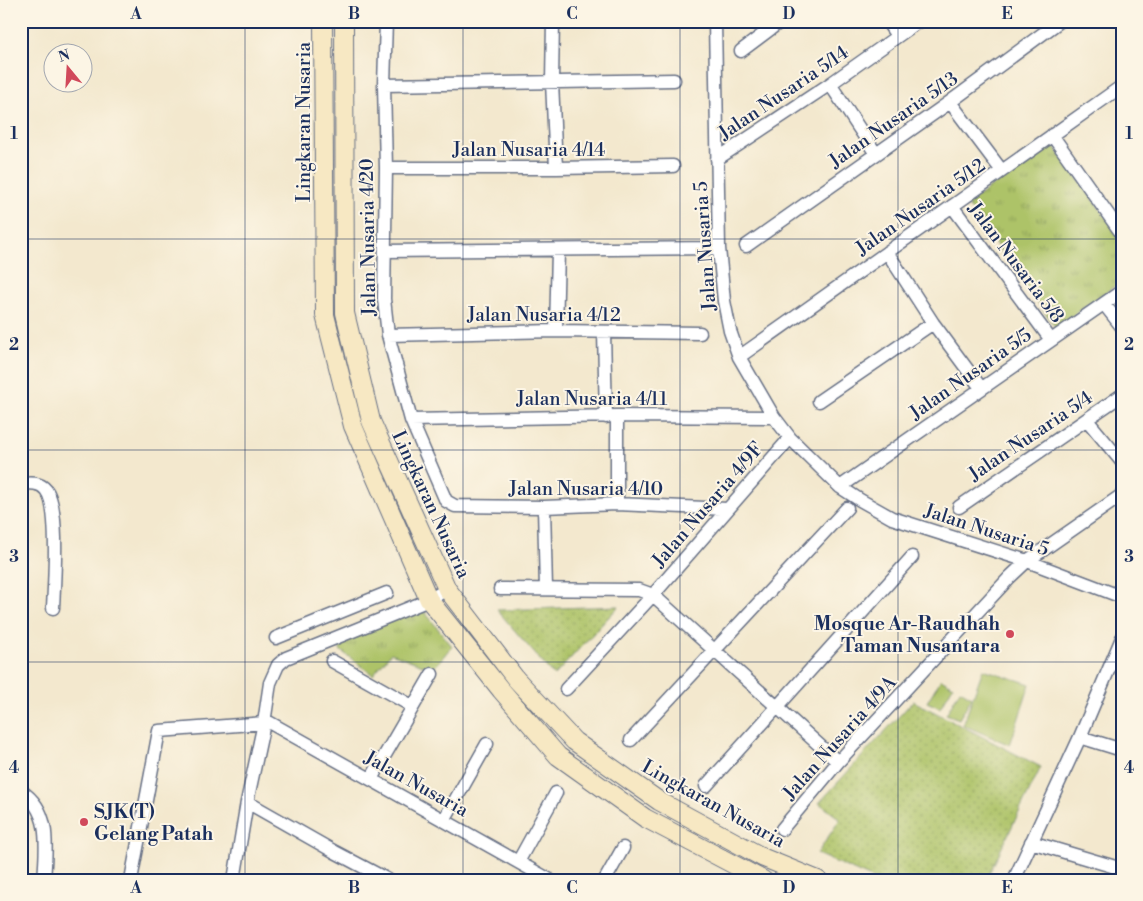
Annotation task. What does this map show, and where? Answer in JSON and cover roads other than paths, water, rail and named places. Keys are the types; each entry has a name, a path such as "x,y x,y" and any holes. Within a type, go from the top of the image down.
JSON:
{"main road":[{"name":"Lingkaran Nusaria","path":"324,21 325,315 353,426 429,600 501,690 558,756 645,818 763,880"},
{"name":"Lingkaran Nusaria","path":"344,21 345,313 371,421 447,590 516,679 574,741 659,801 764,858 818,880"}],"street":[{"name":"Jalan Nusaria 4/20","path":"386,21 384,85 386,168 384,299 388,335 411,420 446,501"},
{"path":"553,21 552,82 556,168"},
{"name":"Jalan Nusaria 5","path":"715,21 719,248 726,308 730,332 739,357 774,417 790,438 840,487 892,518 1027,561 1122,597"},
{"path":"741,51 781,21"},
{"path":"887,21 897,36"},
{"name":"Jalan Nusaria 5/14","path":"717,159 830,84 919,21"},
{"name":"Jalan Nusaria 5/13","path":"746,246 950,102 1060,21"},
{"path":"384,85 674,80"},
{"path":"830,84 876,154"},
{"name":"Jalan Nusaria 5/12","path":"739,357 1122,86"},
{"path":"950,102 1002,171"},
{"path":"1052,135 1122,234"},
{"name":"Jalan Nusaria 4/14","path":"386,168 673,166"},
{"name":"Jalan Nusaria 5/8","path":"952,206 1052,340"},
{"path":"385,251 719,248"},
{"path":"556,331 558,250"},
{"path":"887,252 933,323 981,388"},
{"name":"Jalan Nusaria 5/5","path":"840,487 1122,291"},
{"path":"1104,304 1122,326"},
{"path":"819,401 933,323"},
{"name":"Jalan Nusaria 4/12","path":"388,335 556,331 700,333"},
{"path":"604,332 612,416 617,504"},
{"name":"Jalan Nusaria 5/4","path":"959,507 1122,395"},
{"name":"Jalan Nusaria 4/11","path":"411,420 612,416 774,417"},
{"path":"1087,420 1122,462"},
{"name":"Jalan Nusaria 4/9F","path":"566,689 653,595 790,438"},
{"path":"21,484 39,484 46,489 53,507 53,608"},
{"name":"Jalan Nusaria 4/9A","path":"782,829 838,762 1010,577 1027,561 1122,495"},
{"name":"Jalan Nusaria 4/10","path":"446,501 455,506 544,507 617,504 727,509"},
{"path":"544,507 546,589"},
{"path":"631,740 846,508"},
{"path":"706,786 912,557"},
{"path":"500,589 639,590 653,595 838,762"},
{"path":"234,880 270,683 278,665 286,658 429,600 447,590"},
{"path":"276,638 387,593"},
{"path":"1014,880 1080,737 1122,638"},
{"path":"332,661 412,706"},
{"path":"371,779 432,674"},
{"path":"131,880 159,731 264,722"},
{"name":"Jalan Nusaria","path":"264,722 371,779 550,880"},
{"path":"1080,737 1122,750"},
{"path":"444,820 487,744"},
{"path":"21,791 27,794 40,812 46,827 44,880"},
{"path":"518,862 556,793"},
{"path":"247,802 388,880"},
{"path":"1032,842 1122,869"},
{"path":"605,880 623,848"}],"place":[{"name":"Mosque Ar-Raudhah Taman Nusantara","path":"1010,634"},
{"name":"SJK(T) Gelang Patah","path":"84,822"}]}
